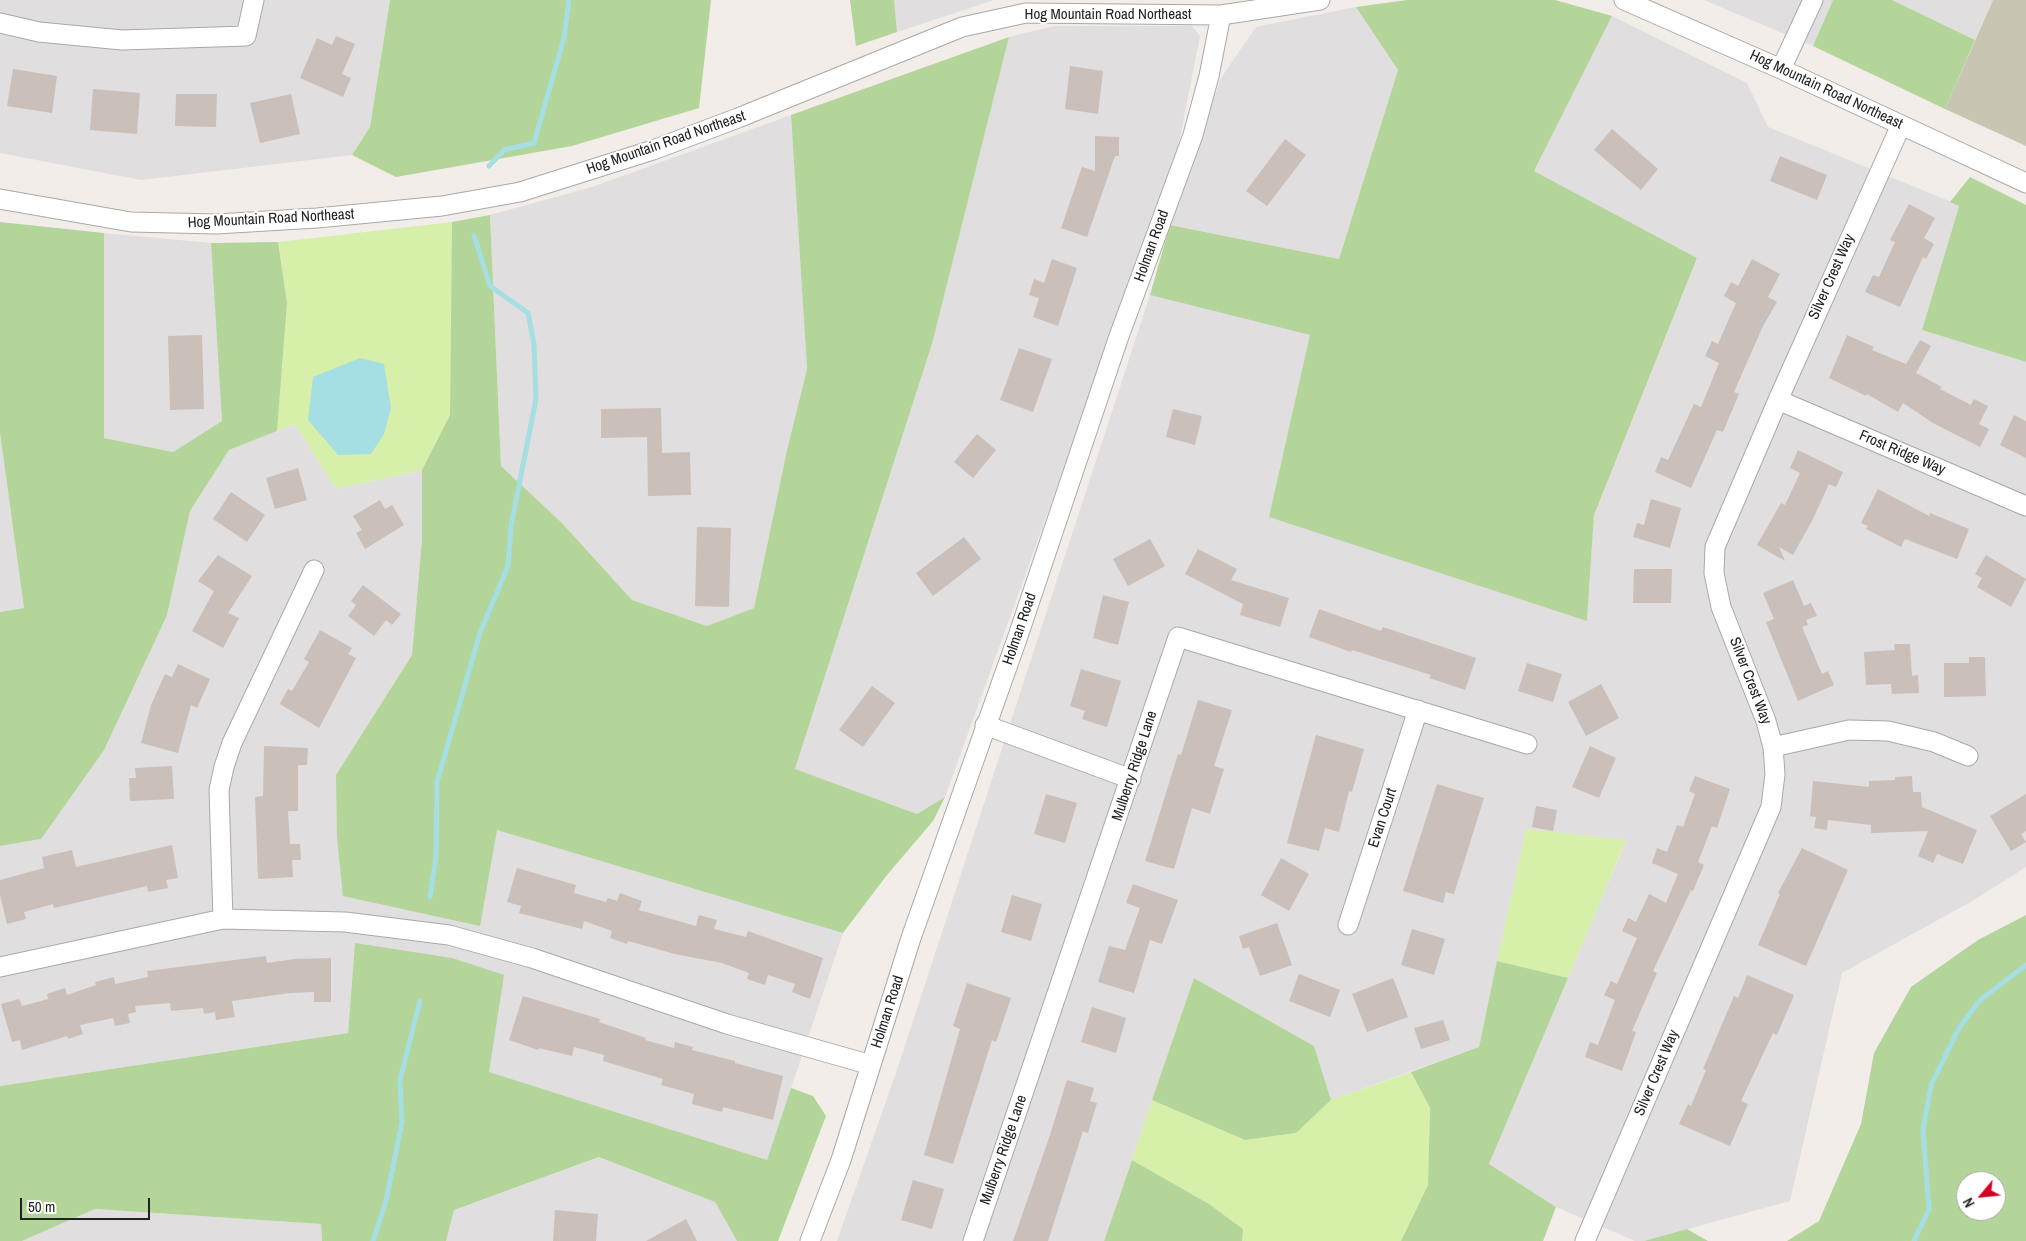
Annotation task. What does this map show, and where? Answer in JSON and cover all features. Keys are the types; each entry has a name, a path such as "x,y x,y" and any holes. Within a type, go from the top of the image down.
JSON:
{"street":[{"path":"0,23 39,32 122,40 246,36 254,0"},
{"name":"Hog Mountain Road Northeast","path":"0,199 131,222 216,224 317,218 442,206 520,192 653,150 738,118 962,26 1025,7 1221,15 1320,0"},
{"name":"Hog Mountain Road Northeast","path":"1624,0 1781,69 2026,183"},
{"path":"1781,69 1813,0"},
{"name":"Holman Road","path":"810,1241 842,1160 911,938 1020,630 1118,339 1193,135 1209,76 1221,15"},
{"name":"Silver Crest Way","path":"1585,1241 1771,807 1775,774 1774,747 1766,721 1721,607 1714,574 1715,547 1778,400 1901,125"},
{"name":"Frost Ridge Way","path":"1778,400 2026,506"},
{"path":"223,919 219,790 224,767 232,743 314,570"},
{"name":"Mulberry Ridge Lane","path":"973,1241 1178,636 1527,744"},
{"name":"Evan Court","path":"1348,925 1418,710"},
{"path":"985,725 1131,778"},
{"path":"1774,747 1849,730 1888,731 1934,742 1968,756"},
{"path":"0,967 223,919 346,922 449,935 532,958 727,1024 871,1065"}],"shaded area":[{"path":"0,0 390,0 370,127 352,155 141,180 0,153"},
{"path":"894,0 994,0 897,32"},
{"path":"1704,0 1833,0 1813,46"},
{"path":"1892,0 1993,0 1975,40"},
{"path":"1993,0 2026,0 2026,146 1945,109"},
{"path":"1356,7 1398,70 1339,259 1170,225 1221,78 1256,27"},
{"path":"1612,16 1747,83 1768,127 1959,205 1922,330 2026,362 2026,867 1974,900 1842,973 1790,1201 1644,1241 1635,1241 1556,1207 1489,1164 1626,841 1526,829 1479,1047 1331,1100 1314,1046 1194,978 1104,1241 837,1241 898,1067 1150,295 1310,335 1587,621 1594,515 1697,258 1534,171"},
{"path":"1054,26 1192,26 1200,36 1176,158 945,797 917,814 795,770 932,344 1009,37"},
{"path":"791,115 807,369 787,450 754,608 707,626 632,600 562,523 501,466 490,215 592,187"},
{"path":"104,233 211,243 222,421 173,452 104,438"},
{"path":"295,424 336,489 422,470 422,539 412,655 336,775 496,829 843,933 767,1160 488,1072 355,943 348,1033 0,1086 0,846 41,839 167,615 190,511 229,450"},
{"path":"0,433 24,608 0,612"},
{"path":"600,1157 715,1202 737,1241 446,1241 454,1210"},
{"path":"95,1209 321,1224 322,1241 22,1241"}],"green space":[{"path":"390,0 711,0 699,108 572,146 396,177 352,155 370,127"},
{"path":"850,0 894,0 897,32 856,46"},
{"path":"1407,0 1555,0 1612,16 1534,171 1697,258 1594,515 1587,621 1269,517 1310,335 1150,295 1170,225 1339,259 1398,70 1356,7"},
{"path":"1833,0 1892,0 1975,40 1945,109 1813,46"},
{"path":"1009,37 932,344 795,769 917,814 945,797 933,821 887,875 843,933 497,830 480,926 343,896 337,837 336,775 412,655 422,539 422,470 450,415 452,222 490,215 501,466 562,523 632,600 707,626 754,608 787,450 807,369 791,115"},
{"path":"1970,177 2026,205 2026,362 1922,330 1959,206 1950,202"},
{"path":"0,222 104,233 104,438 173,452 222,421 211,243 278,242 287,303 277,431 229,450 190,511 167,615 104,750 41,839 0,846 0,612 24,608 0,433"},
{"path":"452,222 450,415 422,470 336,489 295,424 277,431 287,303 278,242"},
{"path":"1526,829 1626,840 1568,978 1497,961"},
{"path":"2026,915 2026,1241 1787,1241 1819,1221 1861,1124 1874,1053 1911,987 1978,940"},
{"path":"355,943 452,958 504,975 489,1072 767,1160 791,1088 813,1096 826,1116 778,1241 737,1241 715,1202 599,1157 454,1210 446,1241 322,1241 321,1224 95,1209 22,1241 0,1241 0,1086 348,1033"},
{"path":"1497,961 1568,978 1489,1164 1556,1207 1543,1241 1401,1241 1428,1185 1430,1108 1411,1072 1479,1047"},
{"path":"1194,978 1314,1046 1331,1100 1296,1133 1245,1140 1152,1100"},
{"path":"1411,1072 1430,1108 1428,1185 1401,1241 1242,1241 1243,1229 1209,1204 1132,1160 1152,1100 1245,1140 1296,1133 1331,1100"},
{"path":"1132,1160 1209,1204 1243,1229 1242,1241 1104,1241"},
{"path":"1687,1229 1708,1241 1644,1241"}],"water":[{"path":"360,358 384,364 391,408 384,434 371,454 338,455 308,420 313,377"}],"building":[{"path":"336,36 355,44 342,74 351,78 343,97 300,78 317,38 332,45"},
{"path":"1070,66 1103,71 1098,114 1065,109"},
{"path":"13,69 57,76 52,113 7,106"},
{"path":"93,89 140,93 137,134 90,130"},
{"path":"176,94 217,94 216,127 175,126"},
{"path":"291,94 300,134 260,143 250,103"},
{"path":"1612,129 1658,169 1641,190 1594,150"},
{"path":"1095,136 1119,137 1119,156 1115,156 1087,237 1061,228 1082,167 1095,171"},
{"path":"1285,139 1306,155 1267,206 1246,191"},
{"path":"1780,156 1827,175 1817,200 1770,181"},
{"path":"1909,204 1935,218 1924,238 1934,244 1926,259 1923,257 1900,307 1865,292 1873,275 1879,277 1895,242 1890,240"},
{"path":"1052,259 1077,268 1058,326 1033,317 1039,298 1029,295 1034,279 1044,283"},
{"path":"1752,259 1780,274 1768,297 1777,302 1763,326 1734,392 1739,394 1723,432 1717,430 1691,488 1655,472 1661,457 1668,460 1694,404 1701,407 1719,363 1705,356 1712,341 1718,344 1736,303 1724,296 1731,282 1738,286"},
{"path":"202,335 204,409 170,410 168,336"},
{"path":"1847,335 1874,347 1872,350 1906,364 1920,340 1931,346 1916,373 1942,387 1940,389 1971,405 1974,399 1988,406 1979,424 1989,429 1980,447 1933,423 1903,403 1898,412 1867,394 1866,396 1829,378"},
{"path":"1019,348 1052,359 1033,412 1000,400"},
{"path":"661,408 662,453 690,452 691,495 648,496 647,437 601,438 601,409"},
{"path":"1173,409 1202,416 1195,445 1166,437"},
{"path":"2014,415 2026,421 2026,458 2000,445"},
{"path":"977,434 996,450 973,478 954,462"},
{"path":"1798,450 1843,472 1836,487 1829,484 1812,521 1793,555 1779,547 1785,561 1757,545 1781,503 1785,505 1800,473 1790,468"},
{"path":"298,468 307,500 275,509 266,478"},
{"path":"1878,489 1929,516 1930,513 1969,529 1957,559 1905,539 1901,547 1866,529 1868,526 1861,523"},
{"path":"231,492 265,515 247,542 213,519"},
{"path":"1651,499 1681,508 1670,548 1633,537 1637,523 1644,525"},
{"path":"380,500 385,509 392,505 404,525 365,549 356,533 362,530 353,516"},
{"path":"697,527 731,528 729,607 695,606"},
{"path":"964,537 981,559 933,596 916,573"},
{"path":"1150,539 1165,566 1128,586 1113,559"},
{"path":"1198,549 1237,569 1231,580 1289,598 1280,627 1240,615 1243,604 1185,574"},
{"path":"218,555 252,576 228,613 239,618 223,648 192,631 214,591 198,581"},
{"path":"1986,555 2026,579 2011,607 1977,587 1982,578 1975,574"},
{"path":"1634,569 1672,569 1671,603 1633,603"},
{"path":"1793,580 1804,606 1811,603 1817,616 1806,620 1808,625 1802,627 1822,674 1828,671 1834,685 1798,701 1766,622 1774,619 1763,593"},
{"path":"363,585 401,614 392,625 386,620 374,636 348,616 356,605 351,601"},
{"path":"1103,595 1129,602 1118,645 1093,638"},
{"path":"1319,609 1381,631 1383,627 1476,658 1465,690 1429,678 1431,675 1352,650 1351,652 1309,637"},
{"path":"320,630 352,648 348,654 356,658 319,728 280,704 288,689 292,691 309,662 304,659"},
{"path":"1894,644 1910,644 1912,676 1918,675 1919,693 1892,694 1891,684 1866,685 1864,652 1895,650"},
{"path":"1969,657 1985,657 1986,696 1944,697 1944,663 1969,663"},
{"path":"1527,663 1562,674 1553,702 1518,691"},
{"path":"178,664 210,679 197,708 191,705 178,753 141,743 151,705 165,674 172,677"},
{"path":"1081,669 1121,681 1107,727 1082,719 1085,711 1070,706"},
{"path":"1601,684 1619,718 1586,736 1568,702"},
{"path":"872,686 895,703 863,747 839,730"},
{"path":"1198,700 1232,710 1214,766 1224,769 1210,814 1192,808 1174,869 1145,861 1178,754 1181,755"},
{"path":"1316,735 1364,749 1352,792 1349,791 1339,832 1325,828 1319,851 1287,843"},
{"path":"264,746 308,748 307,765 298,765 298,811 288,811 290,844 300,844 301,860 292,860 293,877 258,879 255,797 263,796"},
{"path":"1590,746 1616,758 1599,798 1572,787"},
{"path":"172,766 174,799 130,801 129,778 136,778 135,768"},
{"path":"1695,776 1730,789 1717,828 1712,826 1698,862 1704,865 1693,891 1691,890 1653,971 1657,973 1632,1031 1636,1032 1622,1071 1585,1057 1590,1042 1598,1045 1615,1000 1604,995 1611,981 1617,984 1637,938 1622,931 1628,918 1636,922 1649,894 1666,903 1678,874 1652,863 1657,848 1667,852 1677,825 1683,827 1695,794 1689,791"},
{"path":"1912,776 1913,792 1921,792 1922,807 1977,830 1963,864 1937,854 1933,863 1918,856 1928,831 1871,833 1871,825 1828,820 1827,830 1814,828 1816,817 1810,816 1813,781 1869,787 1869,781 1895,780 1895,777"},
{"path":"1437,784 1484,798 1454,894 1446,892 1443,903 1403,891"},
{"path":"1046,794 1077,803 1065,843 1034,834"},
{"path":"2026,794 2026,831 2021,834 2026,842 2011,851 1990,816"},
{"path":"1536,806 1557,810 1553,831 1532,827"},
{"path":"172,845 178,878 166,880 168,888 148,892 147,886 54,908 53,904 24,912 26,919 7,924 0,895 0,880 44,868 42,857 72,850 76,867"},
{"path":"1802,848 1848,870 1806,966 1758,945 1780,894 1778,893"},
{"path":"1281,858 1309,874 1289,911 1261,895"},
{"path":"517,868 576,885 574,893 606,902 608,898 617,901 620,893 642,901 639,910 696,926 699,915 717,920 714,929 746,937 748,931 823,958 810,999 792,992 795,984 768,975 765,985 747,979 749,973 722,963 675,954 628,941 627,944 610,938 612,931 584,921 582,929 519,913 521,906 507,902"},
{"path":"1133,884 1178,900 1162,944 1150,940 1134,993 1098,982 1109,946 1125,950 1140,908 1126,903"},
{"path":"1012,895 1042,904 1031,941 1001,932"},
{"path":"1277,923 1292,965 1260,976 1249,947 1243,949 1239,936"},
{"path":"1412,929 1445,939 1434,975 1401,965"},
{"path":"266,956 267,963 295,959 331,958 331,1002 314,1002 314,992 290,993 232,1001 235,1017 216,1020 215,1012 204,1014 203,1008 171,1011 170,1003 135,1006 136,1012 128,1014 130,1023 115,1026 113,1018 80,1025 83,1034 68,1039 67,1036 22,1050 20,1040 12,1042 1,1004 19,999 22,1006 48,999 47,994 65,988 67,995 96,985 95,982 114,977 115,984 148,977 147,971"},
{"path":"1299,974 1340,990 1330,1017 1289,1001"},
{"path":"1747,975 1794,995 1777,1035 1773,1033 1741,1101 1748,1104 1730,1146 1679,1124 1688,1104 1691,1106 1706,1070 1703,1069 1734,996 1738,998"},
{"path":"1393,978 1408,1017 1367,1032 1352,994"},
{"path":"967,983 1011,998 996,1042 992,1040 953,1164 924,1155 960,1029 953,1026"},
{"path":"523,996 600,1019 599,1022 646,1038 645,1040 674,1048 675,1042 693,1047 692,1050 783,1076 773,1120 723,1107 722,1112 692,1104 694,1094 661,1085 663,1079 603,1061 604,1055 574,1047 572,1056 539,1048 538,1050 509,1040"},
{"path":"1092,1007 1126,1018 1116,1053 1081,1042"},
{"path":"1443,1020 1450,1040 1421,1049 1414,1028"},
{"path":"1067,1080 1094,1088 1090,1101 1097,1103 1088,1133 1083,1131 1048,1241 1013,1241 1049,1138"},
{"path":"913,1180 944,1189 932,1229 901,1220"},
{"path":"555,1210 598,1214 596,1241 553,1241"},
{"path":"686,1219 697,1241 646,1241"}],"waterway":[{"path":"489,166 504,150 534,143 564,38 569,0"},
{"path":"430,897 436,857 437,782 480,633 508,566 511,526 536,399 534,344 528,313 490,286 474,235"},
{"path":"1914,1241 1929,1209 1923,1130 1931,1085 1959,1028 1980,1000 2026,965"},
{"path":"373,1241 386,1201 402,1122 400,1080 420,1001"}]}
